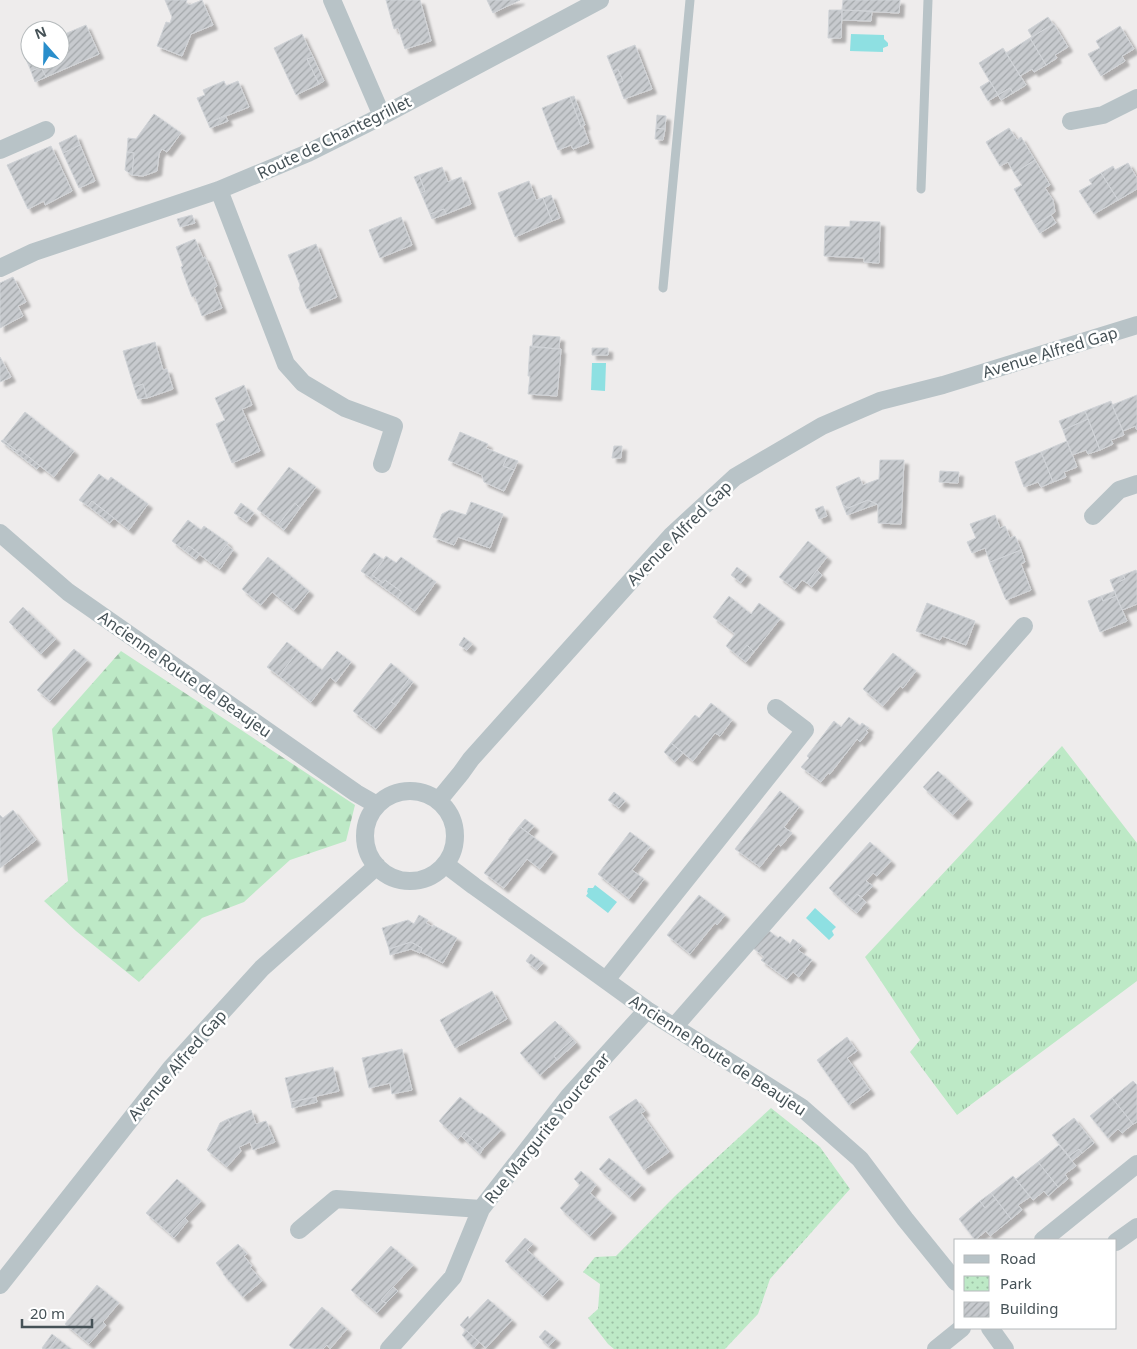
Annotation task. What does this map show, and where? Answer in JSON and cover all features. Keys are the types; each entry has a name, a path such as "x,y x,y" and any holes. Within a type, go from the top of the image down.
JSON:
{"street":[{"path":"332,0 382,116"},
{"name":"Route de Chantegrillet","path":"0,268 34,252 219,190 308,153 382,116 600,0"},
{"path":"1071,121 1103,115 1137,98"},
{"path":"0,150 46,130"},
{"path":"219,190 286,364 303,383 345,408 394,426 382,464"},
{"name":"Avenue Alfred Gap","path":"438,801 471,759 672,535 735,477 822,426 880,401 943,385 1137,325"},
{"path":"1093,516 1119,490 1137,484"},
{"name":"Ancienne Route de Beaujeu","path":"0,533 68,592 348,788 377,805"},
{"path":"674,1027 1024,626"},
{"path":"606,980 805,730 776,708"},
{"path":"413,791 426,794 438,801 447,811 453,824 455,838 452,852 445,864 435,873 424,879 411,881 398,879 386,874 369,855 366,829 369,816 377,805 387,797 400,792 413,791"},
{"name":"Ancienne Route de Beaujeu","path":"445,864 646,1010 801,1107 860,1159 954,1280"},
{"name":"Avenue Alfred Gap","path":"0,1285 170,1068 262,968 377,866"},
{"name":"Rue Margurite Yourcenar","path":"389,1349 453,1277 481,1209 569,1096 646,1010"},
{"path":"1045,1239 1137,1164"},
{"path":"299,1230 336,1199 481,1209"},
{"path":"1117,1241 1137,1227"},
{"path":"936,1349 961,1329"},
{"path":"991,1329 1005,1349"}],"lane":[{"path":"663,288 690,0"},
{"path":"921,189 928,0"}],"green space":[{"path":"121,651 355,805 346,841 290,860 244,902 202,918 139,982 76,931 44,901 68,881 52,729"},
{"path":"1062,746 1137,843 1137,981 957,1115 910,1052 920,1040 865,957"},
{"path":"771,1108 820,1147 850,1189 770,1279 758,1314 725,1349 614,1349 588,1318 598,1309 600,1284 583,1272 595,1257 616,1256 675,1196"}],"water":[{"path":"851,34 884,35 888,46 883,48 883,52 850,51"},
{"path":"592,363 606,363 605,391 591,390"},
{"path":"595,885 617,902 608,913 586,896 588,888 593,888"},
{"path":"815,908 836,927 832,931 834,935 829,940 806,918"}],"building":[{"path":"165,0 187,0 186,3 190,5 202,0 213,25 191,34 182,56 157,46 166,22 170,23 172,17"},
{"path":"386,0 420,0 431,41 405,49 398,28 394,29"},
{"path":"487,0 520,0 493,13"},
{"path":"843,0 900,0 899,13 842,10"},
{"path":"829,10 842,10 841,38 828,38"},
{"path":"842,10 872,11 871,21 842,20"},
{"path":"1048,17 1053,24 1032,37 1028,30"},
{"path":"1054,24 1068,47 1055,55 1057,58 1046,65 1030,38"},
{"path":"86,25 99,54 70,67 70,32"},
{"path":"1120,26 1134,49 1122,56 1125,61 1101,76 1088,54 1100,48 1096,41"},
{"path":"302,34 313,57 307,59 319,84 296,95 274,48"},
{"path":"1030,38 1046,65 1034,72 1032,69 1020,76 1006,53"},
{"path":"635,45 652,89 624,99 618,83 623,81 618,69 613,71 607,56"},
{"path":"1003,48 1026,85 1013,93 1010,88 998,95 979,63"},
{"path":"313,57 324,81 319,84 307,59"},
{"path":"618,69 623,81 618,83 613,71"},
{"path":"42,70 62,70 46,77"},
{"path":"42,70 46,77 35,82 31,71"},
{"path":"224,81 226,86 238,81 249,107 208,123 197,98 205,95 203,90"},
{"path":"990,81 998,95 988,101 980,87"},
{"path":"1010,88 1013,93 1001,100 998,95"},
{"path":"574,96 585,125 581,127 570,97"},
{"path":"570,97 589,143 573,149 571,145 558,150 542,108"},
{"path":"154,114 181,133 167,152 162,149 159,154 157,171 143,176 132,175 134,153 127,152 128,138 136,139"},
{"path":"225,115 228,121 210,128 208,123"},
{"path":"657,115 666,116 665,129 656,128"},
{"path":"656,128 665,129 663,140 655,139"},
{"path":"1009,128 1017,140 1021,137 1035,160 1014,173 1008,162 1000,166 986,142"},
{"path":"76,135 80,145 63,153 59,143"},
{"path":"80,145 95,181 79,188 63,153"},
{"path":"51,146 72,191 45,205 44,201 28,209 7,165"},
{"path":"127,152 134,153 132,175 125,170"},
{"path":"1035,160 1050,185 1045,188 1053,200 1055,212 1035,225 1014,189 1022,185 1014,173"},
{"path":"1128,163 1137,178 1137,189 1118,200 1101,173 1113,166 1115,170"},
{"path":"442,167 448,182 461,177 471,204 446,214 444,209 430,214 421,193 425,191 419,175"},
{"path":"1101,173 1118,200 1094,214 1079,191 1092,184 1089,180"},
{"path":"419,175 425,191 421,193 414,177"},
{"path":"529,181 536,200 543,198 552,221 515,237 498,193"},
{"path":"551,195 560,218 552,221 543,198"},
{"path":"444,209 446,214 432,219 430,214"},
{"path":"192,215 195,223 180,227 177,219"},
{"path":"1051,215 1056,223 1040,233 1035,225"},
{"path":"401,217 412,245 380,258 369,230"},
{"path":"850,221 880,222 879,263 864,262 864,258 824,256 825,226 850,227"},
{"path":"195,239 217,286 214,288 222,308 202,316 195,296 192,297 176,247"},
{"path":"316,244 337,297 307,309 288,255"},
{"path":"13,277 26,302 18,306 23,316 0,328 0,283"},
{"path":"533,335 560,337 559,349 532,347"},
{"path":"155,342 163,370 167,369 173,389 147,398 143,384 134,387 123,351"},
{"path":"530,346 561,349 557,396 528,394"},
{"path":"592,348 608,348 608,355 592,355"},
{"path":"0,357 11,377 0,382"},
{"path":"143,384 147,398 138,399 134,387"},
{"path":"244,385 252,405 242,409 260,451 232,463 216,424 225,420 215,398"},
{"path":"1137,395 1137,430 1135,426 1123,431 1112,405"},
{"path":"1111,401 1124,435 1111,440 1113,444 1100,450 1085,411"},
{"path":"1085,411 1088,419 1063,430 1059,421"},
{"path":"25,412 74,451 54,477 19,449 17,451 3,440"},
{"path":"1088,419 1100,450 1088,454 1086,450 1072,455 1063,430"},
{"path":"460,432 488,444 486,448 507,457 503,466 514,470 504,491 484,482 482,475 448,460"},
{"path":"3,440 17,451 19,449 40,466 37,469 1,441"},
{"path":"1067,441 1077,467 1064,472 1066,477 1053,482 1041,452"},
{"path":"614,446 622,446 621,458 612,458"},
{"path":"1041,452 1053,482 1041,487 1038,482 1024,487 1015,462"},
{"path":"507,457 518,461 514,470 503,466"},
{"path":"880,460 904,460 901,524 878,523 878,505 868,500 848,508 843,505 836,487 859,477 863,485 879,479"},
{"path":"289,467 316,487 300,508 295,503 278,525 257,509"},
{"path":"940,471 959,472 958,483 939,482"},
{"path":"99,474 108,481 111,477 148,504 129,530 92,501 88,506 79,500"},
{"path":"868,500 877,504 847,515 843,505 848,508"},
{"path":"92,501 114,518 110,523 88,506"},
{"path":"471,502 503,514 490,548 458,537 454,545 433,537 442,514 450,510 466,515"},
{"path":"241,503 254,513 247,522 234,513"},
{"path":"295,503 300,508 284,530 278,525"},
{"path":"823,506 827,516 819,519 815,509"},
{"path":"995,515 1000,528 1005,526 1010,538 1015,536 1021,550 990,562 985,548 972,553 967,542 976,538 970,524"},
{"path":"188,520 201,530 204,526 228,543 212,564 189,546 185,551 172,541"},
{"path":"808,541 827,557 807,583 802,580 795,589 779,577"},
{"path":"227,545 233,550 220,569 212,563"},
{"path":"189,546 200,554 196,559 185,551"},
{"path":"1021,550 1025,562 1021,564 1031,590 1006,600 990,562"},
{"path":"374,553 384,560 372,575 383,583 385,580 402,592 398,598 361,571"},
{"path":"386,556 396,563 401,557 436,582 415,611 398,598 402,592 385,580 383,583 372,575"},
{"path":"268,557 309,591 294,610 272,592 261,605 242,589"},
{"path":"737,567 747,575 741,583 731,575"},
{"path":"817,570 822,575 812,587 807,583"},
{"path":"1136,570 1137,604 1122,610 1112,585 1125,579 1123,575"},
{"path":"1123,575 1125,579 1112,585 1110,580"},
{"path":"1115,591 1116,596 1103,601 1101,596"},
{"path":"729,596 751,614 759,603 780,619 754,652 747,645 738,656 726,646 735,634 713,617"},
{"path":"1101,596 1103,601 1116,596 1127,621 1100,632 1088,601"},
{"path":"927,603 975,621 966,645 942,636 940,640 916,631"},
{"path":"23,607 56,639 41,654 9,622"},
{"path":"464,637 472,644 467,650 459,645"},
{"path":"287,642 298,651 279,676 267,667"},
{"path":"747,645 754,652 746,662 738,656"},
{"path":"74,649 87,660 50,701 37,690"},
{"path":"298,651 322,670 337,651 351,662 336,682 330,677 311,702 279,676"},
{"path":"893,653 916,671 903,688 900,686 883,706 863,689"},
{"path":"391,663 409,679 391,702 396,705 376,729 353,711"},
{"path":"409,679 413,682 396,705 391,702"},
{"path":"711,703 732,720 720,736 715,733 693,761 671,743 695,715 699,718"},
{"path":"849,717 860,726 862,723 869,728 866,731 868,732 860,742 857,739 830,774 828,773 821,782 801,767 809,758 807,756 834,721 841,727"},
{"path":"671,743 683,753 675,762 664,752"},
{"path":"938,771 968,799 953,815 923,787"},
{"path":"780,791 799,807 784,827 792,833 781,846 778,844 760,867 735,849"},
{"path":"614,792 625,801 619,808 608,800"},
{"path":"13,810 36,840 0,868 0,815 3,818"},
{"path":"525,819 534,826 528,833 519,826"},
{"path":"519,826 553,852 540,869 527,859 504,888 484,873"},
{"path":"630,832 650,847 632,870 644,879 629,899 598,874"},
{"path":"870,842 891,861 877,876 873,873 866,881 873,886 862,897 857,894 847,905 829,888"},
{"path":"857,894 866,902 857,913 847,905"},
{"path":"699,895 725,915 717,925 715,923 690,954 667,935"},
{"path":"419,915 428,920 426,923 457,938 443,963 421,952 422,948 411,942 389,949 382,928 408,920 414,924"},
{"path":"768,930 790,944 793,939 802,946 798,950 812,960 799,977 793,972 787,979 761,960 764,957 753,948"},
{"path":"411,942 422,948 420,953 411,949 390,955 389,949"},
{"path":"531,954 543,963 537,970 526,961"},
{"path":"492,991 507,1019 455,1048 440,1020"},
{"path":"555,1021 573,1039 554,1056 557,1060 540,1075 520,1053"},
{"path":"847,1037 857,1051 847,1058 870,1090 849,1105 817,1060"},
{"path":"573,1039 576,1043 557,1060 554,1056"},
{"path":"402,1049 412,1090 392,1094 390,1083 369,1088 362,1058"},
{"path":"333,1067 339,1091 291,1102 285,1078"},
{"path":"1133,1081 1137,1085 1137,1122 1133,1124 1112,1098"},
{"path":"316,1097 317,1102 292,1108 291,1102"},
{"path":"460,1097 501,1130 483,1149 464,1132 458,1139 439,1121"},
{"path":"1112,1098 1133,1124 1122,1133 1118,1129 1108,1138 1090,1116"},
{"path":"636,1099 645,1111 641,1113 669,1152 644,1170 609,1117"},
{"path":"251,1110 256,1124 266,1121 275,1142 253,1150 250,1142 239,1147 241,1151 227,1167 207,1150 225,1128 231,1125 228,1119"},
{"path":"1074,1118 1094,1143 1082,1153 1079,1149 1069,1156 1052,1135"},
{"path":"228,1119 231,1125 225,1128 207,1150 220,1123"},
{"path":"464,1132 483,1149 480,1154 461,1136"},
{"path":"1059,1145 1076,1166 1065,1174 1068,1179 1058,1187 1038,1162"},
{"path":"1079,1149 1082,1153 1072,1161 1069,1156"},
{"path":"609,1158 641,1185 630,1197 599,1169"},
{"path":"1038,1162 1058,1187 1048,1196 1044,1191 1033,1200 1016,1179"},
{"path":"581,1171 596,1185 590,1193 612,1213 590,1236 560,1208 580,1185 574,1179"},
{"path":"1013,1176 1030,1197 1018,1205 1022,1210 1011,1219 991,1193"},
{"path":"177,1179 201,1201 170,1234 146,1213"},
{"path":"991,1193 996,1199 985,1208 980,1201"},
{"path":"996,1199 1011,1219 990,1236 986,1231 974,1239 959,1219 980,1201 985,1208"},
{"path":"185,1218 188,1221 174,1238 170,1234"},
{"path":"525,1238 533,1244 527,1250 559,1279 543,1296 505,1261"},
{"path":"238,1244 247,1254 244,1256 252,1266 250,1267 262,1281 243,1297 216,1263"},
{"path":"391,1246 413,1265 381,1300 386,1303 377,1313 351,1290"},
{"path":"97,1285 119,1303 103,1322 106,1325 89,1344 65,1324"},
{"path":"393,1287 398,1291 386,1303 381,1300"},
{"path":"488,1299 512,1320 486,1348 460,1325 468,1316 469,1319"},
{"path":"322,1307 347,1329 330,1349 327,1345 323,1349 294,1349 289,1345"},
{"path":"466,1330 479,1342 474,1348 462,1335"},
{"path":"545,1330 556,1339 549,1346 539,1337"},
{"path":"52,1334 57,1338 49,1349 43,1349 42,1348"},
{"path":"57,1338 71,1349 49,1349"}]}
